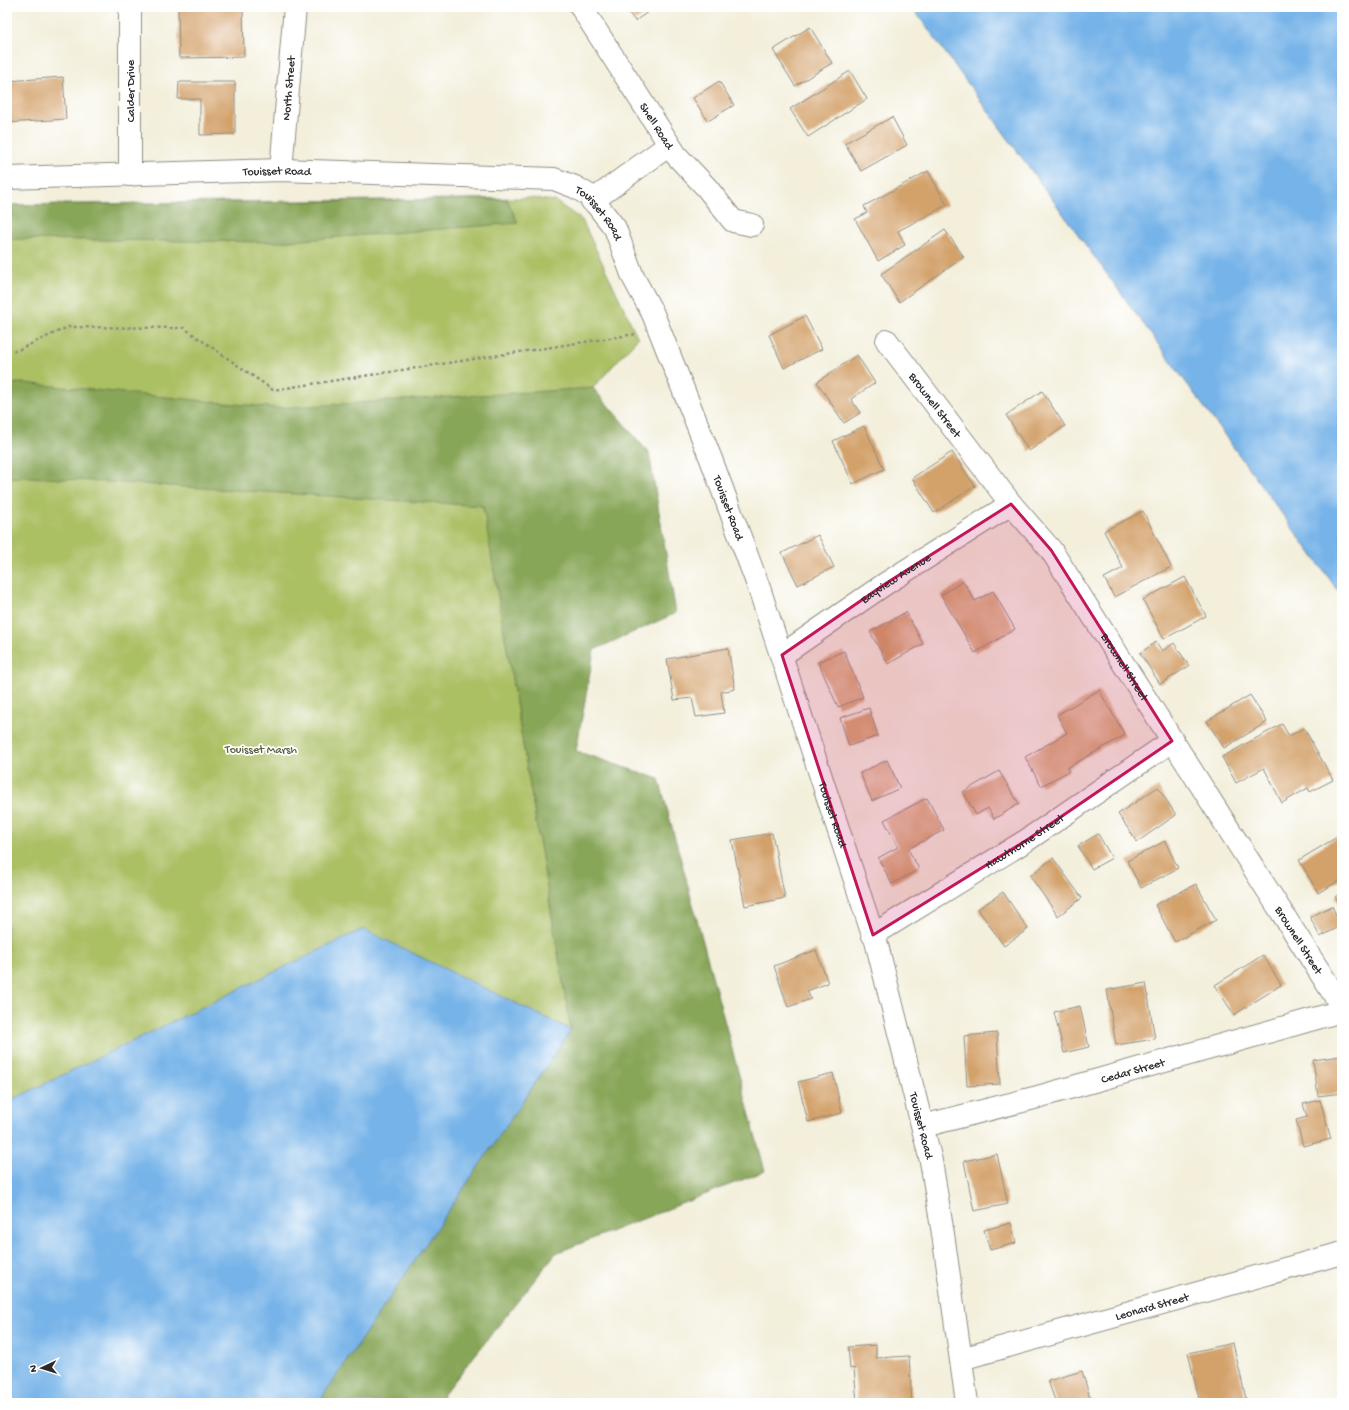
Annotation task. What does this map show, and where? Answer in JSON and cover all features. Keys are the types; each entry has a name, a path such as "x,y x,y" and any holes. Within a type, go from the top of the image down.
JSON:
{"street":[{"name":"Calder Drive","path":"130,7 130,175"},
{"name":"North Street","path":"281,170 295,7"},
{"name":"Shell Road","path":"581,7 669,145 733,221 752,225"},
{"path":"592,201 669,145"},
{"name":"Touisset Road","path":"7,178 281,170 554,179 575,187 590,196 592,201 615,228 633,277 653,314 732,516 782,654 873,935 875,937 923,1126 943,1234 968,1403"},
{"name":"Brownell Street","path":"887,341 1011,504 1051,550 1342,1007"},
{"name":"Bayview Avenue","path":"782,654 885,584 1011,504"},
{"name":"Hawthorne Street","path":"873,935 1027,840 1172,741"},
{"name":"Cedar Street","path":"923,1126 1034,1098 1342,1011"},
{"name":"Leonard Street","path":"961,1359 1342,1253"}],"path":[{"path":"7,352 16,351 68,327 184,328 273,390 659,330"}],"highlighted area":[{"path":"1011,504 1051,550 1172,741 1027,840 873,935 782,655 885,584"}],"green space":[{"name":"Touisset Marsh","path":"530,198 555,201 582,220 638,338 593,388 475,505 483,506 500,596 512,679 571,1030 555,1022 7,1125 7,205"},
{"path":"507,199 518,223 277,242 7,239 7,205"},
{"path":"23,383 277,408 593,388 649,453 676,613 594,650 576,751 659,779 765,1171 556,1253 437,1403 318,1403 571,1030 483,506 30,477 7,478 7,384"}],"water":[{"path":"912,7 1342,7 1342,596"},
{"path":"363,929 571,1030 318,1403 7,1403 7,1102"}],"building":[{"path":"178,7 243,7 244,57 179,58"},
{"path":"624,7 655,7 635,21"},
{"path":"810,27 832,63 795,86 773,50"},
{"path":"850,71 867,99 808,137 790,109"},
{"path":"63,77 66,119 7,123 7,81"},
{"path":"719,81 734,105 708,121 693,98"},
{"path":"179,82 235,82 235,134 200,135 200,99 178,99"},
{"path":"892,117 907,145 861,171 845,143"},
{"path":"928,171 947,205 898,231 905,245 878,261 855,219 867,213 864,206"},
{"path":"945,230 964,257 899,302 881,274"},
{"path":"805,316 822,349 784,368 769,335"},
{"path":"857,355 875,383 851,399 860,413 844,423 817,382"},
{"path":"1042,391 1065,426 1029,451 1006,415"},
{"path":"864,426 884,469 853,484 833,441"},
{"path":"952,452 975,486 934,513 912,478"},
{"path":"1143,511 1171,567 1114,597 1104,578 1123,568 1104,531"},
{"path":"818,535 834,567 798,585 782,553"},
{"path":"1185,577 1206,616 1164,639 1143,600"},
{"path":"963,581 975,601 993,591 1015,629 975,653 941,595"},
{"path":"906,612 923,644 888,664 870,632"},
{"path":"1156,642 1162,651 1174,643 1189,666 1160,684 1140,653"},
{"path":"728,648 735,689 721,692 724,713 696,717 692,698 674,700 667,659"},
{"path":"844,651 863,697 838,707 818,662"},
{"path":"1099,690 1125,735 1067,768 1069,771 1041,786 1025,757 1067,733 1057,715"},
{"path":"1250,695 1267,722 1224,748 1207,721"},
{"path":"869,708 878,736 849,746 840,718"},
{"path":"1282,724 1289,736 1304,728 1333,780 1310,792 1308,788 1282,803 1264,768 1236,783 1222,757"},
{"path":"887,760 900,788 872,801 860,773"},
{"path":"999,771 1019,804 994,819 988,808 976,815 963,792"},
{"path":"1158,787 1176,815 1137,842 1118,814"},
{"path":"927,798 944,830 908,849 919,869 892,884 878,858 898,847 884,820"},
{"path":"772,833 785,898 745,906 732,840"},
{"path":"1098,834 1112,858 1092,869 1078,846"},
{"path":"1342,834 1342,879 1318,893 1299,860"},
{"path":"1165,841 1178,868 1141,888 1127,861"},
{"path":"1053,858 1082,898 1058,916 1030,876"},
{"path":"1196,884 1216,920 1175,942 1155,905"},
{"path":"1003,892 1028,929 1004,946 978,909"},
{"path":"1342,892 1342,907 1335,897"},
{"path":"1332,906 1341,926 1320,937 1310,917"},
{"path":"816,950 828,983 807,991 811,999 788,1007 774,966"},
{"path":"1263,955 1281,985 1234,1015 1215,985"},
{"path":"1146,983 1155,1039 1116,1045 1107,990"},
{"path":"1080,1006 1089,1047 1064,1053 1054,1012"},
{"path":"997,1033 1000,1084 967,1086 964,1036"},
{"path":"1341,1056 1342,1093 1318,1096 1313,1060"},
{"path":"833,1073 842,1113 808,1122 798,1082"},
{"path":"1320,1100 1331,1139 1303,1146 1296,1120 1307,1117 1303,1104"},
{"path":"997,1154 1008,1204 974,1211 964,1161"},
{"path":"1011,1223 1016,1243 990,1250 984,1230"},
{"path":"1233,1343 1247,1403 1200,1403 1188,1353"},
{"path":"876,1345 876,1358 909,1356 912,1403 857,1403 854,1368 850,1369 848,1347"},
{"path":"1082,1371 1091,1401 1056,1403 1048,1381"}]}
